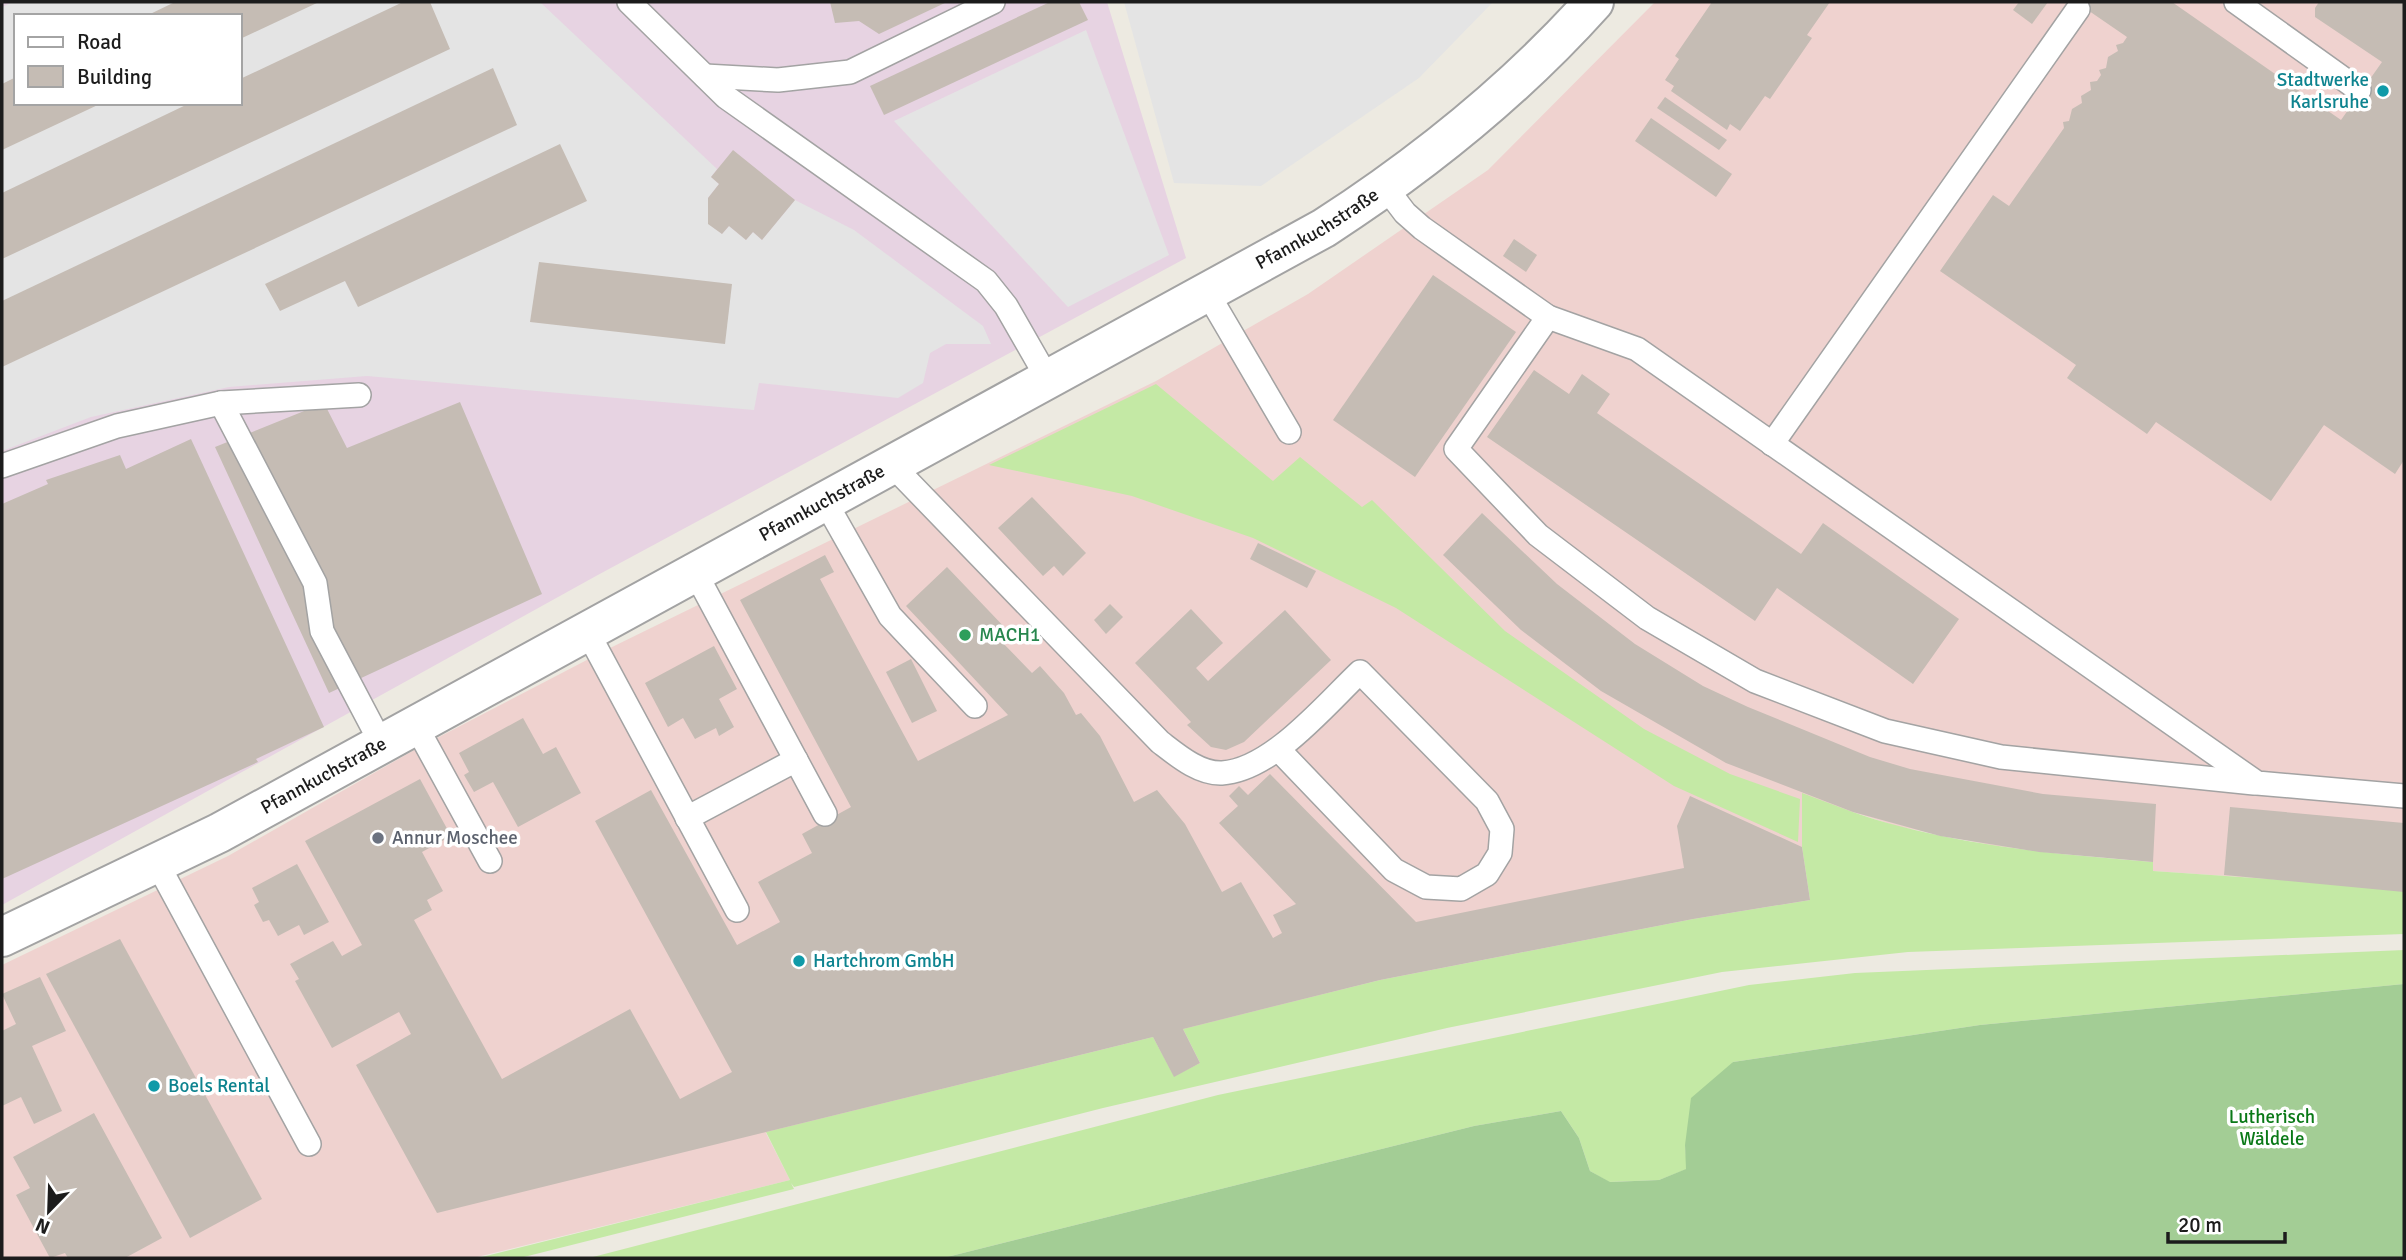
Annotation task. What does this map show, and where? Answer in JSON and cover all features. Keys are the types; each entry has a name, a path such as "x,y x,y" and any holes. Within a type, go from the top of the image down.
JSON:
{"street":[{"name":"Pfannkuchstraße","path":"2,937 219,833 1208,294 1324,228 1386,188 1509,89 1594,2"}],"lane":[{"path":"628,2 726,97 986,281 1006,306 1049,381"},
{"path":"705,76 778,80 850,72 993,2"},
{"path":"2236,2 2359,90"},
{"path":"1772,444 2078,9"},
{"path":"1386,188 1405,213 1422,228 1548,317 1637,349 2257,783"},
{"path":"1208,294 1289,432"},
{"path":"1548,317 1456,449 1538,535 1647,618 1755,681 1885,731 2001,757 2404,796"},
{"path":"2,466 117,426 221,403 359,395"},
{"path":"221,403 315,583 321,631 382,745"},
{"path":"893,466 1160,742 1191,765 1221,773 1246,766 1278,749 1360,672 1488,801 1502,829 1500,853 1488,874 1461,889 1426,887 1394,870 1278,749"},
{"path":"825,503 890,616 975,706"},
{"path":"696,574 825,814"},
{"path":"588,633 737,910"},
{"path":"416,726 490,861"},
{"path":"687,818 796,760"},
{"path":"157,863 309,1144"}],"shaded area":[{"path":"2,2 1107,2 1186,258 596,576 2,905"},
{"path":"13,2 540,2 717,169 711,177 719,184 708,198 708,223 722,234 729,226 746,240 753,232 762,240 795,200 854,230 983,326 991,344 946,344 930,353 923,383 898,398 759,383 754,410 367,376 229,387 91,417 2,451 2,7"},
{"path":"1124,2 1493,2 1419,78 1261,186 1174,183"},
{"path":"1655,2 2404,2 2404,888 2153,871 2153,862 1995,846 1896,826 1853,812 1802,847 1810,900 1693,919 1380,980 1183,1030 1200,1063 1174,1077 1153,1037 766,1133 790,1180 473,1258 2,1258 2,965 228,856 416,749 608,649 1156,381 1308,294 1488,170"},
{"path":"1086,30 1169,255 1068,307 894,121"}],"green space":[{"path":"1156,384 1273,481 1300,457 1362,507 1372,500 1505,631 1644,729 1730,774 1800,799 1798,842 1674,786 1396,608 1253,538 1132,496 989,465"},
{"path":"1802,793 1874,819 1930,834 2025,850 2153,862 2153,871 2404,888 2404,934 1908,952 1722,972 1447,1028 1103,1108 794,1187 791,1183 794,1189 520,1258 478,1258 790,1180 766,1132 1153,1037 1174,1076 1200,1063 1183,1029 1380,980 1693,919 1810,900 1802,847"},
{"path":"2404,950 2404,984 1980,1025 1733,1062 1685,1145 1687,1169 1659,1180 1609,1182 1590,1171 1579,1138 1561,1111 1474,1126 943,1258 589,1258 1218,1095 1749,985 1855,973"},
{"name":"Lutherisch Wäldele","path":"2404,984 2404,1258 943,1258 1474,1126 1561,1111 1579,1138 1590,1171 1610,1182 1659,1180 1686,1169 1685,1145 1691,1098 1733,1062 1980,1025"}],"building":[{"path":"175,2 319,2 242,38 242,14 150,14"},
{"path":"403,2 430,2 450,49 2,259 2,193 186,105 242,105 242,78"},
{"path":"830,2 947,2 879,34 859,21 835,23"},
{"path":"1050,2 1079,2 1088,20 884,115 870,86"},
{"path":"1712,2 1830,2 1807,35 1812,38 1770,99 1765,96 1740,131 1730,124 1727,130 1671,91 1674,86 1665,80 1679,59 1675,56"},
{"path":"2019,2 2048,2 2032,24 2013,10"},
{"path":"2076,2 2172,2 2341,120 2382,62 2315,17 2315,8 2319,2 2404,2 2404,460 2395,474 2324,425 2271,501 2156,422 2147,434 2067,378 2076,365 1940,271 1993,195 2009,206 2064,128 2063,122 2069,121 2072,109 2082,103 2081,96 2091,90 2090,82 2097,81 2101,75 2099,70 2106,68 2108,57 2118,51 2116,45 2123,43 2127,37"},
{"path":"493,68 517,125 2,367 2,301"},
{"path":"14,78 14,105 98,105 2,150 2,84"},
{"path":"1665,97 1727,140 1719,150 1657,108"},
{"path":"1651,118 1732,174 1716,197 1635,141"},
{"path":"560,144 587,201 358,307 345,281 280,311 265,284"},
{"path":"733,150 795,200 762,240 753,232 746,240 729,226 722,234 708,224 708,198 719,184 711,177"},
{"path":"1514,239 1537,255 1526,272 1503,256"},
{"path":"539,262 732,284 725,344 530,322"},
{"path":"1433,275 1516,332 1415,477 1333,420"},
{"path":"1534,370 1569,394 1582,374 1610,394 1597,413 1801,554 1823,523 1959,619 1913,684 1777,588 1755,621 1487,437"},
{"path":"460,402 542,594 329,693 215,447 324,403 347,448"},
{"path":"191,439 324,727 256,759 258,762 2,879 2,504 48,484 46,480 120,455 126,469"},
{"path":"1032,497 1086,553 1063,576 1054,566 1043,576 998,528"},
{"path":"1482,513 1557,584 1635,644 1703,686 1748,707 1870,757 1910,769 2043,794 2156,804 2153,862 2039,852 1940,836 1853,812 1726,763 1601,691 1521,630 1443,555"},
{"path":"1258,543 1316,571 1307,588 1250,559"},
{"path":"825,555 834,572 820,579 918,761 1008,715 906,606 947,567 1009,632 1000,640 1032,673 1040,666 1064,693 1076,715 1081,713 1100,736 1134,802 1157,790 1185,824 1222,892 1241,882 1273,938 1282,933 1273,915 1296,904 1219,823 1238,806 1229,796 1239,786 1248,795 1270,774 1416,922 1684,868 1677,826 1690,796 1802,847 1810,900 1693,919 1380,980 1183,1029 1200,1063 1174,1077 1153,1037 437,1213 356,1065 411,1034 399,1012 332,1048 295,981 299,979 290,964 333,941 342,956 362,945 305,841 420,779 451,836 422,852 443,891 427,900 432,910 414,920 502,1079 630,1009 680,1099 732,1072 595,821 651,790 737,945 780,922 758,882 812,853 802,834 851,807 740,600"},
{"path":"1110,604 1123,617 1106,634 1094,620"},
{"path":"1191,609 1223,643 1196,668 1208,681 1285,610 1331,660 1244,742 1226,750 1211,747 1187,725 1191,722 1135,663"},
{"path":"714,646 737,689 719,699 734,727 719,736 716,728 695,739 683,718 668,727 645,683"},
{"path":"911,659 937,711 912,723 886,672"},
{"path":"523,718 543,754 556,747 581,793 518,827 493,782 474,792 464,775 469,772 459,753"},
{"path":"2230,807 2404,823 2404,892 2224,875"},
{"path":"297,864 329,922 304,935 299,925 278,936 269,920 263,922 254,905 259,902 252,888"},
{"name":"Boels Rental","path":"120,939 262,1199 190,1238 46,974"},
{"path":"40,977 66,1031 32,1046 62,1111 34,1124 21,1097 2,1106 2,1031 16,1024 2,994"},
{"path":"94,1113 162,1238 125,1258 68,1258 65,1253 50,1258 16,1195 30,1188 13,1157"}],"place":[{"name":"Stadtwerke Karlsruhe","path":"2383,91"},
{"name":"MACH1","path":"965,635"},
{"name":"Annur Moschee","path":"378,838"},
{"name":"Hartchrom GmbH","path":"799,961"},
{"name":"Boels Rental","path":"154,1086"}]}
